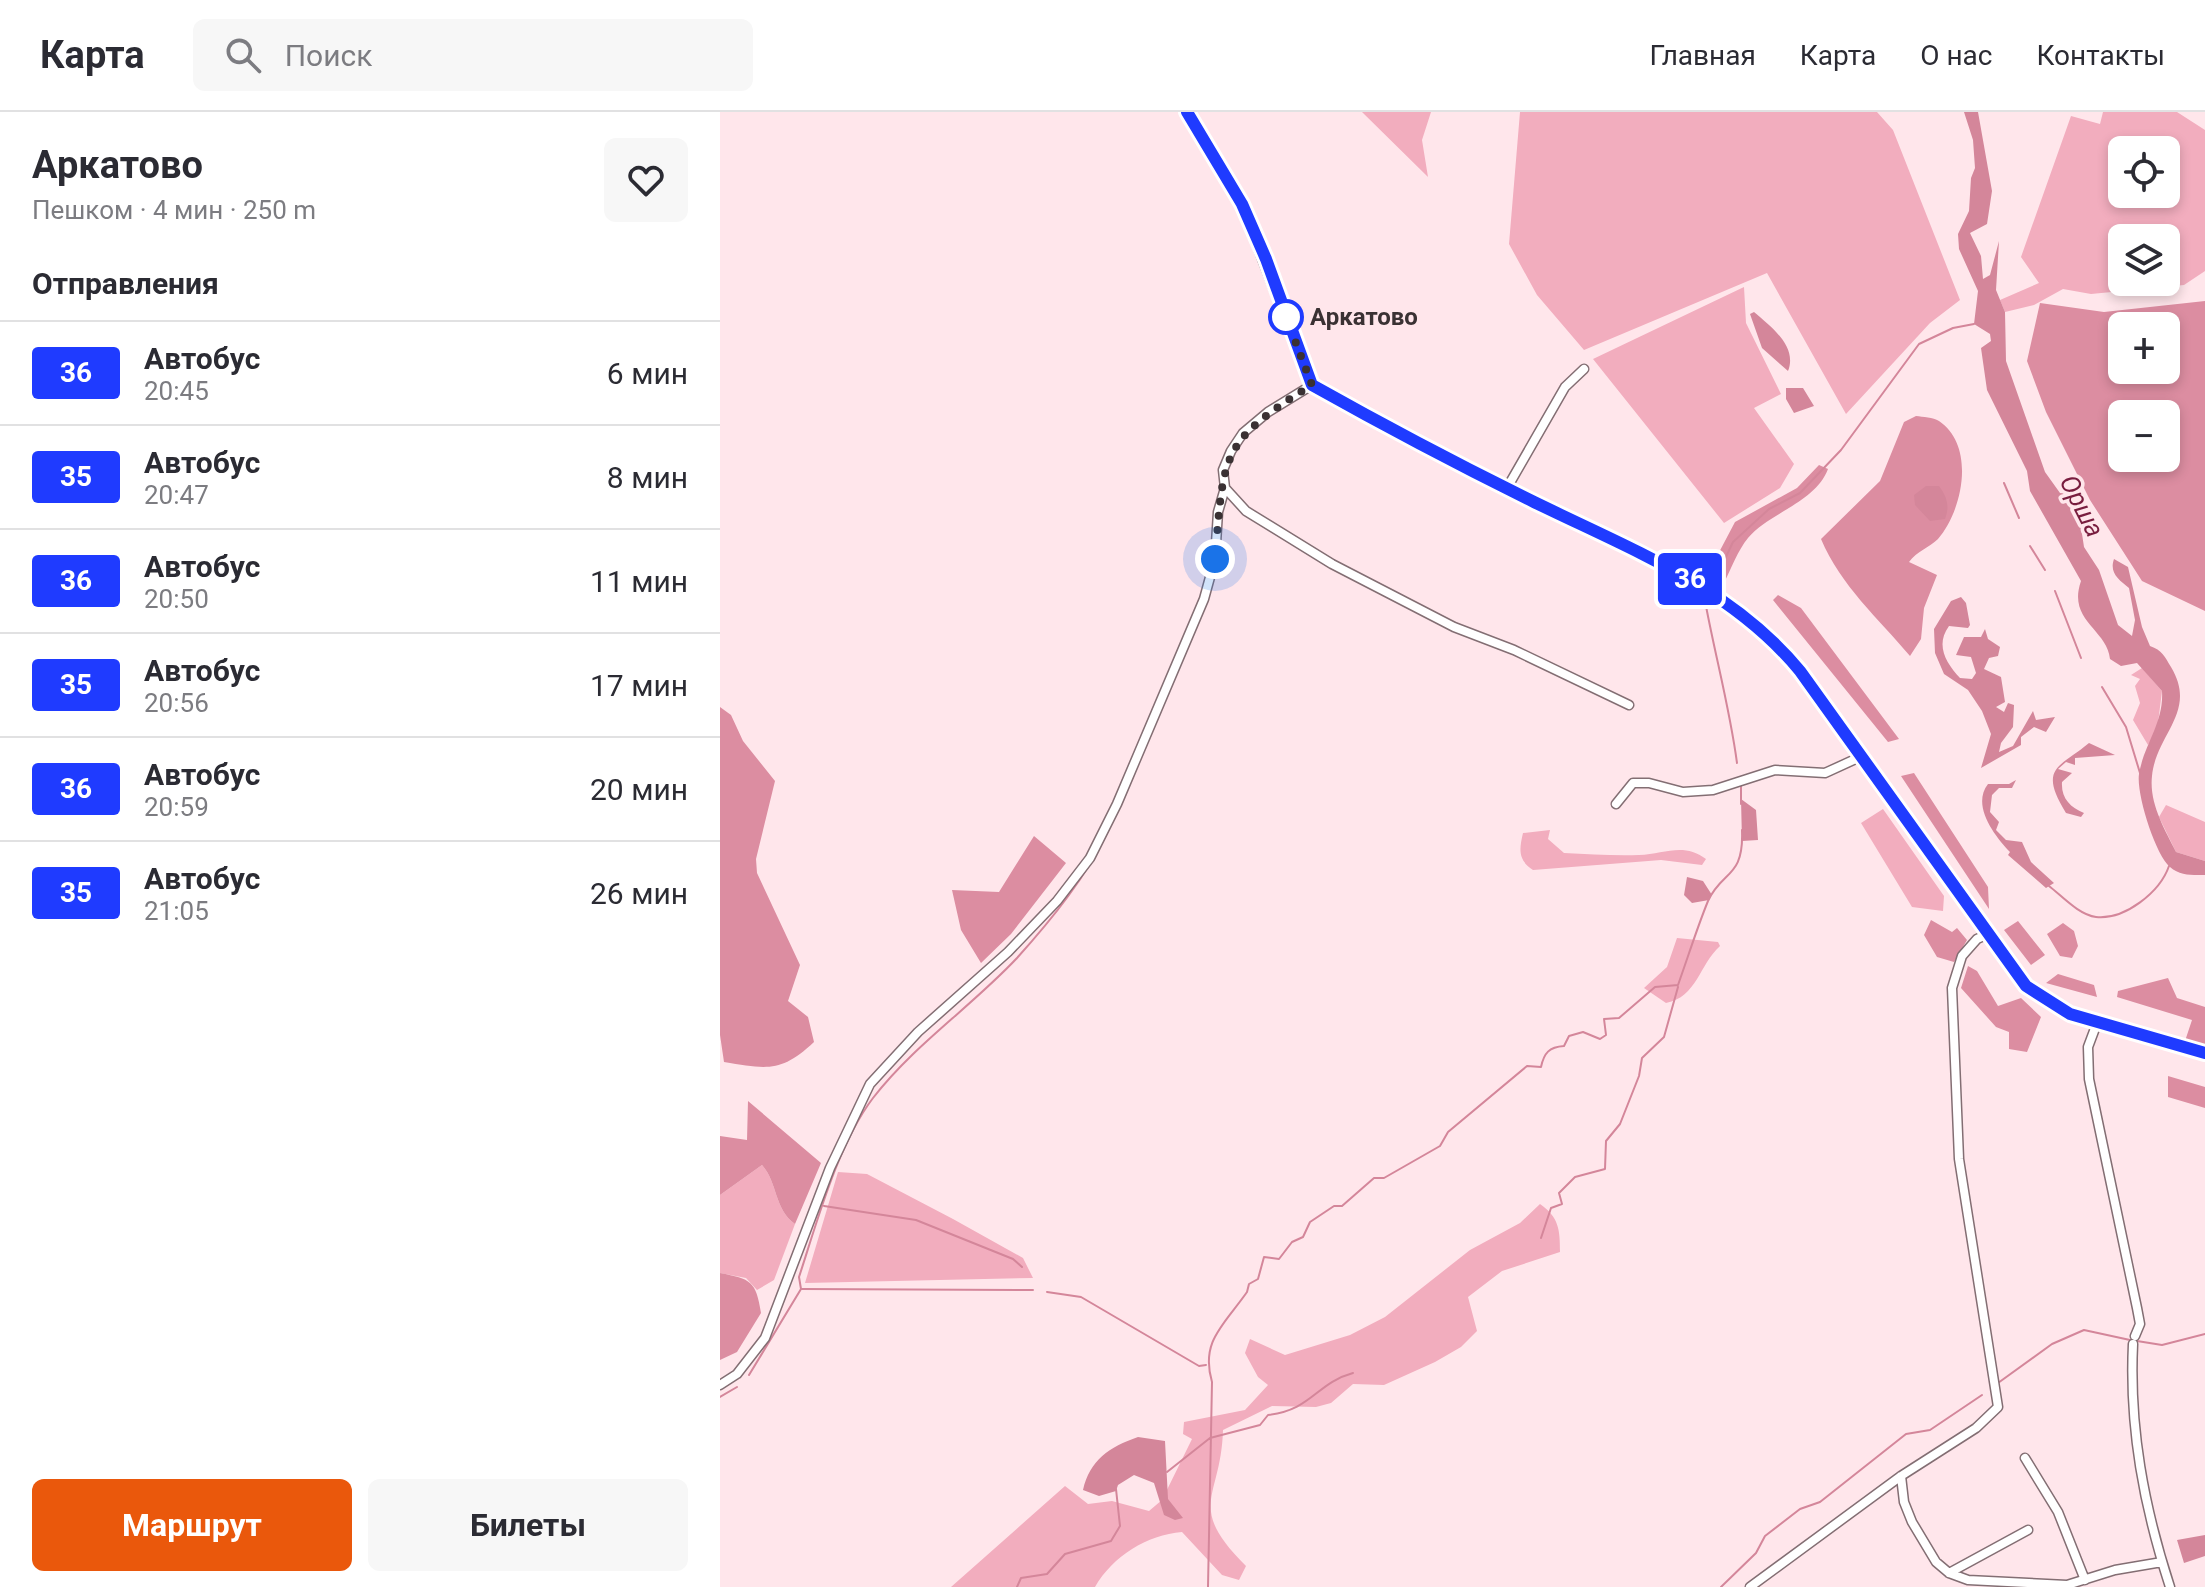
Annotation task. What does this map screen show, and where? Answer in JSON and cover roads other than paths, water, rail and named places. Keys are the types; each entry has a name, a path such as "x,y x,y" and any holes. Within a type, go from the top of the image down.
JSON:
{"main road":[{"path":"1187,112 1242,204 1266,259 1312,385 1507,488 1692,580 1735,607 1792,661 2015,974 2038,997 2065,1012 2097,1023 2205,1053"}],"street":[{"path":"1507,488 1565,387 1584,369"},
{"path":"720,1385 737,1374 765,1338 830,1168 870,1084 918,1032 1008,952 1057,901 1090,858 1117,804 1204,599 1212,575 1218,512 1225,488 1223,470 1243,433 1268,412 1312,385"},
{"path":"1225,488 1246,511 1332,564 1454,627 1514,650 1629,705"},
{"path":"1616,804 1633,783 1649,783 1683,792 1713,790 1775,770 1825,773 1860,757"},
{"path":"1750,1587 1901,1476 1976,1428 1998,1407 1959,1159 1952,988 1962,956 1977,939 1988,934"},
{"path":"2097,1023 2088,1047 2089,1079 2140,1324 2134,1340 2130,1400 2146,1504 2170,1587"},
{"path":"2025,1458 2058,1512 2085,1580"},
{"path":"1901,1476 1904,1502 1912,1522 1936,1562 1949,1573 1968,1580 2067,1585 2162,1562"},
{"path":"1949,1573 2028,1530"}],"waterway":[{"path":"1714,582 1733,542 1769,509 1800,493 1841,450 1919,344 1953,328 1974,324"},
{"path":"2004,483 2019,518"},
{"path":"2030,546 2045,570"},
{"path":"2055,591 2081,658"},
{"path":"1706,606 1737,763"},
{"path":"2102,687 2126,727 2140,773"},
{"path":"1741,786 1741,804"},
{"path":"749,1375 801,1289 799,1277 839,1160 873,1098 907,1060 1017,958 1079,880 1109,829"},
{"path":"1208,1587 1212,1382 1209,1355 1216,1334 1247,1292 1249,1284 1258,1279 1264,1257 1279,1259 1292,1242 1303,1237 1310,1222 1334,1206 1342,1206 1374,1178 1384,1178 1440,1146 1448,1132 1527,1066 1541,1067 1548,1052 1564,1046 1569,1036 1583,1032 1600,1039 1606,1035 1604,1019 1619,1018 1655,987 1678,985 1708,901 1740,857 1742,830"},
{"path":"2049,886 2083,913 2107,917 2129,909 2150,894 2169,866"},
{"path":"1541,1238 1551,1208 1562,1204 1559,1193 1575,1177 1605,1169 1606,1141 1620,1124 1639,1076 1642,1058 1664,1037 1678,987"},
{"path":"824,1206 916,1220 1013,1259 1022,1267"},
{"path":"802,1289 1033,1290"},
{"path":"1047,1292 1081,1297 1199,1366 1206,1365"},
{"path":"1998,1383 2052,1344 2084,1330 2130,1340"},
{"path":"2137,1341 2162,1345 2205,1334"},
{"path":"1167,1472 1210,1438 1260,1425 1268,1415 1295,1408 1330,1383 1353,1373"},
{"path":"720,1397 737,1387"},
{"path":"1721,1587 1756,1553 1765,1536 1800,1509 1820,1502 1906,1434 1930,1430 1982,1395"},
{"path":"1017,1587 1021,1578 1047,1574 1065,1554 1111,1541 1120,1526 1116,1489"}],"place":[{"name":"Аркатово","path":"1286,317"}],"water label":[{"name":"Орша","path":"2082,506"}]}
